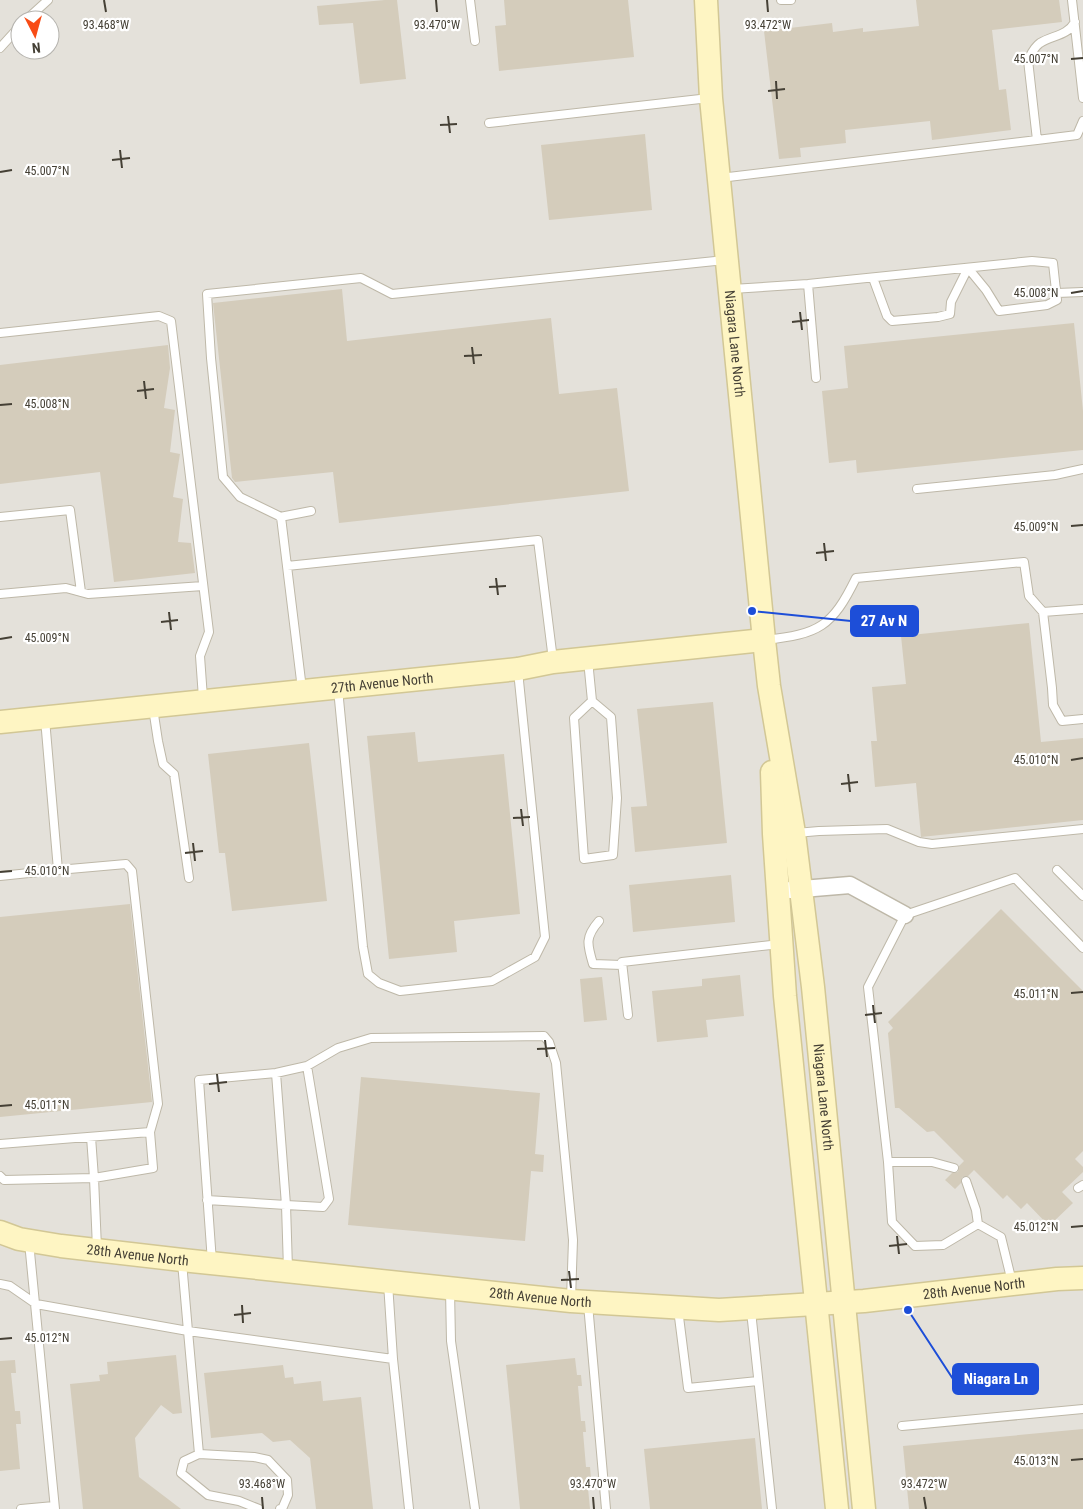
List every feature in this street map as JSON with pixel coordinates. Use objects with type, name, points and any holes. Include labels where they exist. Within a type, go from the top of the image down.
[{"type":"street","name":"Niagara Lane North","points":[[706,0],[711,98],[718,178],[764,640],[769,686],[794,833],[814,996],[864,1509]]},
{"type":"street","name":"27th Avenue North","points":[[0,722],[518,669],[553,662],[764,640]]},
{"type":"street","name":"Niagara Lane North","points":[[769,686],[774,834],[786,1005],[836,1509]]},
{"type":"street","points":[[778,891],[850,885],[905,915]]},
{"type":"street","name":"28th Avenue North","points":[[0,1232],[29,1240],[182,1260],[579,1302],[719,1310],[843,1303],[1057,1279],[1083,1278]]},
{"type":"lane","points":[[37,10],[48,0]]},
{"type":"lane","points":[[470,0],[475,41]]},
{"type":"lane","points":[[781,0],[791,0]]},
{"type":"lane","points":[[1072,0],[1083,98]]},
{"type":"lane","points":[[1037,140],[1028,60],[1033,50],[1040,43],[1066,32],[1075,22]]},
{"type":"lane","points":[[0,48],[10,37]]},
{"type":"lane","points":[[489,123],[711,98]]},
{"type":"lane","points":[[718,178],[1078,135],[1083,121]]},
{"type":"lane","points":[[311,511],[280,516],[240,497],[223,477],[211,358],[207,294],[362,278],[392,294],[727,259]]},
{"type":"lane","points":[[730,289],[873,278],[1032,261],[1053,263],[1058,300],[1047,305],[999,311],[986,290],[968,268]]},
{"type":"lane","points":[[873,278],[887,316],[892,321],[938,317],[950,314],[951,302],[968,268]]},
{"type":"lane","points":[[808,284],[816,378]]},
{"type":"lane","points":[[1057,293],[1083,292]]},
{"type":"lane","points":[[0,333],[159,316],[171,321],[209,632],[200,656],[203,700]]},
{"type":"lane","points":[[917,489],[1055,475],[1083,469]]},
{"type":"lane","points":[[0,517],[70,510],[81,592]]},
{"type":"lane","points":[[280,516],[302,690]]},
{"type":"lane","points":[[287,566],[538,540],[553,662]]},
{"type":"lane","points":[[764,640],[803,635],[814,630],[834,616],[856,578],[1024,562],[1029,596],[1043,612],[1053,705],[1062,721],[1083,719]]},
{"type":"lane","points":[[0,594],[66,588],[88,594],[203,586]]},
{"type":"lane","points":[[1043,612],[1083,609]]},
{"type":"lane","points":[[588,658],[592,702],[611,717],[617,798],[613,855],[584,859],[574,718],[592,702]]},
{"type":"lane","points":[[337,687],[363,947],[368,974],[380,983],[400,991],[492,981],[535,957],[546,937],[518,669]]},
{"type":"lane","points":[[152,706],[163,764],[174,774],[189,878]]},
{"type":"lane","points":[[44,717],[58,870]]},
{"type":"lane","points":[[794,833],[819,830],[887,829],[919,842],[932,844],[1083,829]]},
{"type":"lane","points":[[0,876],[126,864],[132,871],[158,1104],[150,1132],[153,1168],[94,1178],[4,1180],[0,1176]]},
{"type":"lane","points":[[1057,870],[1083,896]]},
{"type":"lane","points":[[978,1224],[943,1245],[915,1246],[892,1222],[888,1162],[868,988],[905,915],[1015,878],[1083,948]]},
{"type":"lane","points":[[599,921],[590,932],[588,947],[593,964],[622,965]]},
{"type":"lane","points":[[628,1015],[622,962],[782,943]]},
{"type":"lane","points":[[212,1263],[200,1080],[276,1073],[308,1066],[338,1048],[371,1038],[544,1036],[549,1042],[556,1063],[579,1302],[606,1509]]},
{"type":"lane","points":[[207,1200],[323,1207],[329,1199],[308,1066]]},
{"type":"lane","points":[[276,1073],[286,1205],[288,1271]]},
{"type":"lane","points":[[0,1144],[150,1132]]},
{"type":"lane","points":[[91,1137],[97,1250]]},
{"type":"lane","points":[[888,1162],[932,1162],[954,1168]]},
{"type":"lane","points":[[966,1181],[976,1210],[978,1224]]},
{"type":"lane","points":[[978,1224],[1001,1237],[1012,1284]]},
{"type":"lane","points":[[21,1509],[54,1507],[29,1240]]},
{"type":"lane","points":[[182,1260],[198,1454]]},
{"type":"lane","points":[[387,1281],[393,1359],[409,1509]]},
{"type":"lane","points":[[0,1284],[10,1286],[36,1304],[188,1331],[393,1359]]},
{"type":"lane","points":[[450,1288],[451,1340],[475,1509]]},
{"type":"lane","points":[[678,1307],[688,1388],[758,1381]]},
{"type":"lane","points":[[751,1309],[772,1509]]},
{"type":"lane","points":[[902,1426],[1083,1409]]},
{"type":"lane","points":[[260,1509],[239,1501],[208,1495],[181,1473],[184,1461],[198,1454],[254,1457],[268,1460],[287,1480],[288,1495],[282,1509],[280,1509]]},
{"type":"shaded area","points":[[0,0],[1083,0],[1083,1509],[0,1509]]},
{"type":"building","points":[[397,0],[406,79],[360,84],[353,23],[319,25],[317,6]]},
{"type":"building","points":[[504,0],[628,0],[634,57],[499,71],[495,26],[506,25]]},
{"type":"building","points":[[916,0],[1059,0],[1062,22],[992,30],[999,90],[1006,89],[1011,130],[932,140],[930,121],[845,130],[846,143],[800,148],[801,157],[779,159],[764,31],[832,23],[833,32],[863,28],[863,32],[919,26]]},
{"type":"building","points":[[645,134],[652,210],[549,220],[541,145]]},
{"type":"building","points":[[342,289],[347,341],[551,318],[559,394],[617,388],[629,491],[339,523],[333,472],[235,482],[232,478],[213,303]]},
{"type":"building","points":[[1074,323],[1083,411],[1083,450],[857,473],[856,460],[829,463],[822,391],[848,388],[844,346]]},
{"type":"building","points":[[168,345],[170,368],[164,408],[175,410],[170,452],[180,454],[173,497],[183,499],[178,542],[191,543],[195,573],[114,582],[100,472],[0,484],[0,365]]},
{"type":"building","points":[[1029,623],[1041,742],[1083,738],[1083,820],[921,837],[916,783],[875,787],[871,741],[877,741],[872,687],[906,684],[901,636]]},
{"type":"building","points":[[713,702],[727,843],[635,852],[631,807],[647,806],[637,709]]},
{"type":"building","points":[[415,732],[418,762],[504,754],[520,914],[454,921],[457,952],[389,959],[367,736]]},
{"type":"building","points":[[309,743],[327,901],[232,911],[225,853],[219,853],[208,754]]},
{"type":"building","points":[[731,875],[735,922],[633,932],[629,885]]},
{"type":"building","points":[[130,904],[152,1102],[0,1117],[0,917]]},
{"type":"building","points":[[1001,909],[1083,991],[1083,1151],[1075,1159],[1083,1167],[1083,1172],[1062,1192],[1073,1203],[1049,1226],[1027,1203],[1021,1209],[1007,1195],[1003,1199],[974,1170],[968,1176],[962,1177],[961,1183],[955,1189],[945,1180],[952,1173],[958,1172],[959,1166],[964,1161],[934,1131],[927,1132],[899,1108],[895,1108],[888,1033],[893,1028],[888,1022]]},
{"type":"building","points":[[740,975],[744,1016],[706,1020],[708,1037],[657,1042],[652,991],[702,986],[702,979]]},
{"type":"building","points":[[602,977],[607,1020],[584,1022],[580,979]]},
{"type":"building","points":[[361,1077],[540,1093],[535,1154],[544,1155],[543,1172],[531,1171],[525,1241],[348,1225]]},
{"type":"building","points":[[176,1355],[182,1413],[173,1414],[161,1405],[135,1438],[139,1477],[181,1509],[83,1509],[70,1384],[100,1381],[99,1375],[108,1374],[107,1362]]},
{"type":"building","points":[[575,1358],[577,1375],[581,1375],[582,1386],[578,1386],[581,1421],[585,1421],[586,1432],[583,1432],[586,1467],[590,1467],[591,1478],[587,1478],[590,1509],[520,1509],[506,1365]]},
{"type":"building","points":[[15,1360],[16,1373],[11,1373],[15,1411],[20,1411],[21,1424],[16,1424],[20,1469],[0,1471],[0,1361]]},
{"type":"building","points":[[283,1365],[285,1378],[293,1377],[294,1384],[321,1381],[323,1401],[361,1397],[373,1509],[316,1509],[310,1458],[290,1440],[273,1442],[262,1433],[211,1438],[204,1373]]},
{"type":"building","points":[[1083,1429],[1083,1509],[909,1509],[903,1446]]},
{"type":"building","points":[[755,1438],[762,1509],[650,1509],[644,1449]]},
{"type":"place","name":"27 Av N","points":[[752,611]]},
{"type":"place","name":"Niagara Ln","points":[[908,1310]]}]
